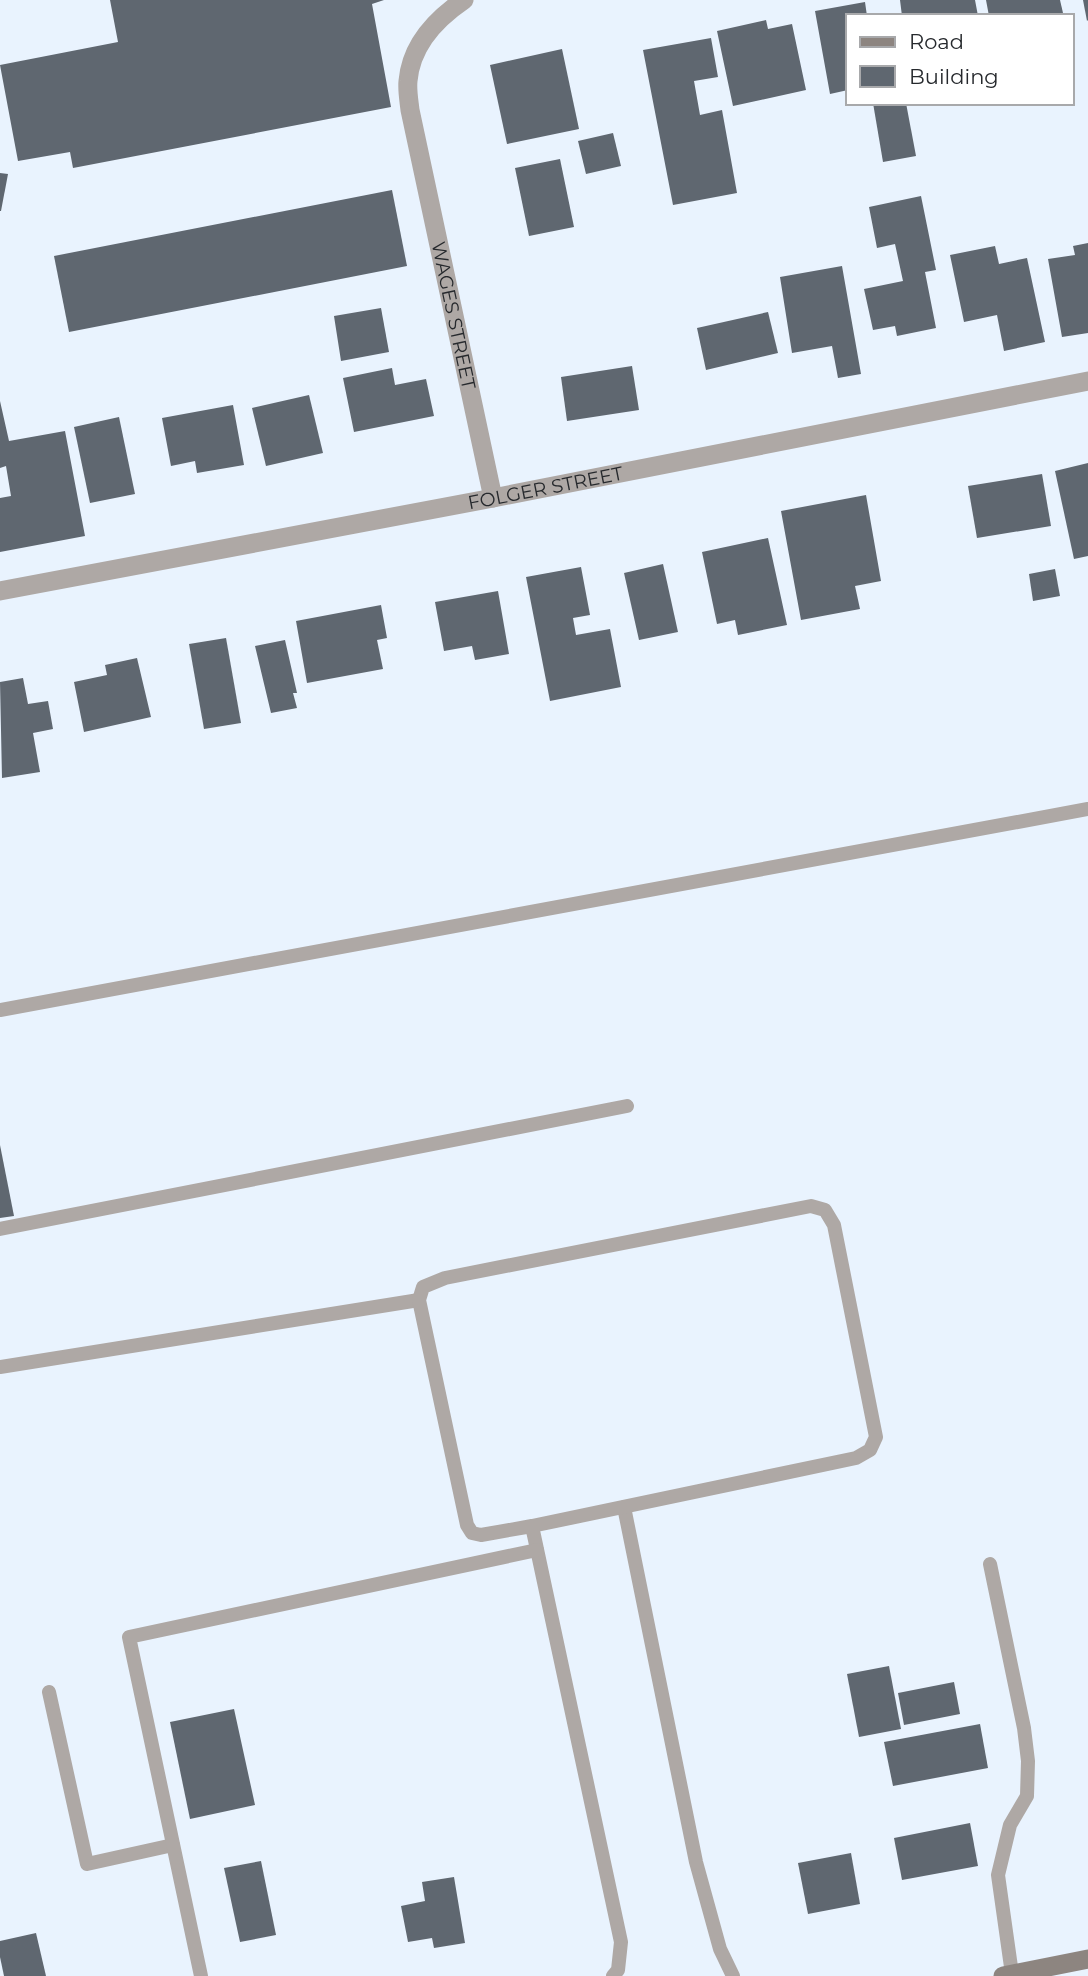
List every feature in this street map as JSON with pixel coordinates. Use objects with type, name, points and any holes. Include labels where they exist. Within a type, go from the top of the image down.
[{"type":"main road","points":[[1008,1975],[1088,1959]]},
{"type":"street","name":"WAGES STREET","points":[[464,0],[447,12],[427,33],[416,54],[408,80],[410,110],[493,498]]},
{"type":"street","name":"FOLGER STREET","points":[[0,591],[493,498],[1088,381]]},
{"type":"lane","points":[[0,1010],[1088,809]]},
{"type":"lane","points":[[0,1229],[626,1106]]},
{"type":"lane","points":[[811,1206],[825,1210],[834,1225],[876,1437],[870,1450],[856,1458],[624,1507],[481,1535],[472,1533],[467,1525],[419,1300],[422,1287],[444,1278],[811,1206]]},
{"type":"lane","points":[[0,1367],[419,1300]]},
{"type":"lane","points":[[624,1507],[696,1862],[720,1949],[733,1976]]},
{"type":"lane","points":[[532,1526],[621,1942],[618,1970],[613,1976]]},
{"type":"lane","points":[[201,1976],[130,1637],[537,1550]]},
{"type":"lane","points":[[990,1564],[1024,1728],[1028,1761],[1027,1796],[1010,1825],[998,1875],[1008,1975]]},
{"type":"lane","points":[[49,1692],[87,1864],[173,1845]]},
{"type":"building","points":[[110,0],[384,0],[372,4],[391,107],[73,168],[70,152],[18,161],[0,65],[118,42]]},
{"type":"building","points":[[900,0],[975,0],[978,14],[902,14]]},
{"type":"building","points":[[986,0],[1060,0],[1063,13],[1058,14],[989,14]]},
{"type":"building","points":[[1083,0],[1088,0],[1087,21]]},
{"type":"building","points":[[865,2],[867,14],[846,14],[846,90],[830,94],[815,11]]},
{"type":"building","points":[[766,20],[768,29],[792,24],[806,90],[733,106],[717,31]]},
{"type":"building","points":[[711,38],[718,77],[694,81],[700,115],[722,110],[737,193],[673,205],[643,50]]},
{"type":"building","points":[[562,49],[579,129],[507,144],[490,65]]},
{"type":"building","points":[[873,105],[906,105],[916,156],[883,162]]},
{"type":"building","points":[[613,133],[621,166],[586,174],[578,141]]},
{"type":"building","points":[[560,159],[574,227],[529,236],[515,168]]},
{"type":"building","points":[[0,173],[8,174],[1,211],[0,211]]},
{"type":"building","points":[[392,190],[407,266],[69,332],[54,256]]},
{"type":"building","points":[[921,196],[936,270],[925,272],[936,328],[897,336],[895,326],[873,330],[864,289],[903,281],[895,244],[877,248],[869,207]]},
{"type":"building","points":[[1088,243],[1088,333],[1062,337],[1048,259],[1075,255],[1073,246]]},
{"type":"building","points":[[995,246],[999,264],[1027,258],[1045,342],[1004,351],[997,315],[964,322],[950,255]]},
{"type":"building","points":[[842,266],[861,374],[838,378],[832,346],[792,353],[780,277]]},
{"type":"building","points":[[381,308],[389,352],[341,361],[334,316]]},
{"type":"building","points":[[768,312],[778,353],[706,370],[697,328]]},
{"type":"building","points":[[632,366],[639,410],[567,421],[561,377]]},
{"type":"building","points":[[392,368],[395,385],[426,379],[434,416],[354,432],[343,378]]},
{"type":"building","points":[[309,395],[323,453],[266,466],[252,408]]},
{"type":"building","points":[[0,401],[9,441],[65,431],[85,536],[0,552],[0,498],[11,496],[6,466],[0,468]]},
{"type":"building","points":[[233,405],[244,465],[197,473],[195,461],[171,466],[162,418]]},
{"type":"building","points":[[119,417],[135,494],[90,503],[74,427]]},
{"type":"building","points":[[1088,463],[1088,556],[1074,559],[1055,471]]},
{"type":"building","points":[[1042,474],[1051,526],[977,538],[968,486]]},
{"type":"building","points":[[866,495],[881,581],[855,586],[860,609],[801,620],[781,511]]},
{"type":"building","points":[[768,538],[787,625],[738,635],[735,620],[717,624],[702,552]]},
{"type":"building","points":[[663,564],[678,632],[639,640],[624,573]]},
{"type":"building","points":[[581,567],[590,615],[573,618],[576,635],[610,629],[621,687],[550,701],[526,577]]},
{"type":"building","points":[[1055,569],[1060,596],[1033,601],[1029,574]]},
{"type":"building","points":[[498,591],[509,654],[475,660],[472,646],[444,651],[435,602]]},
{"type":"building","points":[[381,605],[387,638],[377,640],[383,669],[307,683],[296,621]]},
{"type":"building","points":[[226,638],[241,723],[204,729],[189,644]]},
{"type":"building","points":[[285,640],[297,693],[293,693],[297,708],[271,713],[255,646]]},
{"type":"building","points":[[137,658],[151,717],[84,732],[74,682],[107,675],[105,665]]},
{"type":"building","points":[[23,678],[28,704],[48,701],[53,729],[33,733],[40,772],[2,778],[0,682]]},
{"type":"building","points":[[0,1145],[14,1216],[0,1218]]},
{"type":"building","points":[[889,1666],[901,1729],[859,1737],[847,1674]]},
{"type":"building","points":[[954,1682],[960,1714],[904,1725],[898,1693]]},
{"type":"building","points":[[234,1709],[255,1805],[190,1819],[170,1722]]},
{"type":"building","points":[[980,1724],[988,1768],[893,1786],[884,1742]]},
{"type":"building","points":[[970,1823],[978,1866],[902,1880],[894,1838]]},
{"type":"building","points":[[851,1853],[860,1904],[808,1914],[798,1863]]},
{"type":"building","points":[[261,1861],[276,1935],[240,1942],[224,1868]]},
{"type":"building","points":[[454,1877],[465,1943],[434,1948],[432,1938],[408,1942],[401,1906],[425,1901],[422,1882]]},
{"type":"building","points":[[36,1933],[46,1976],[4,1976],[0,1941]]}]
